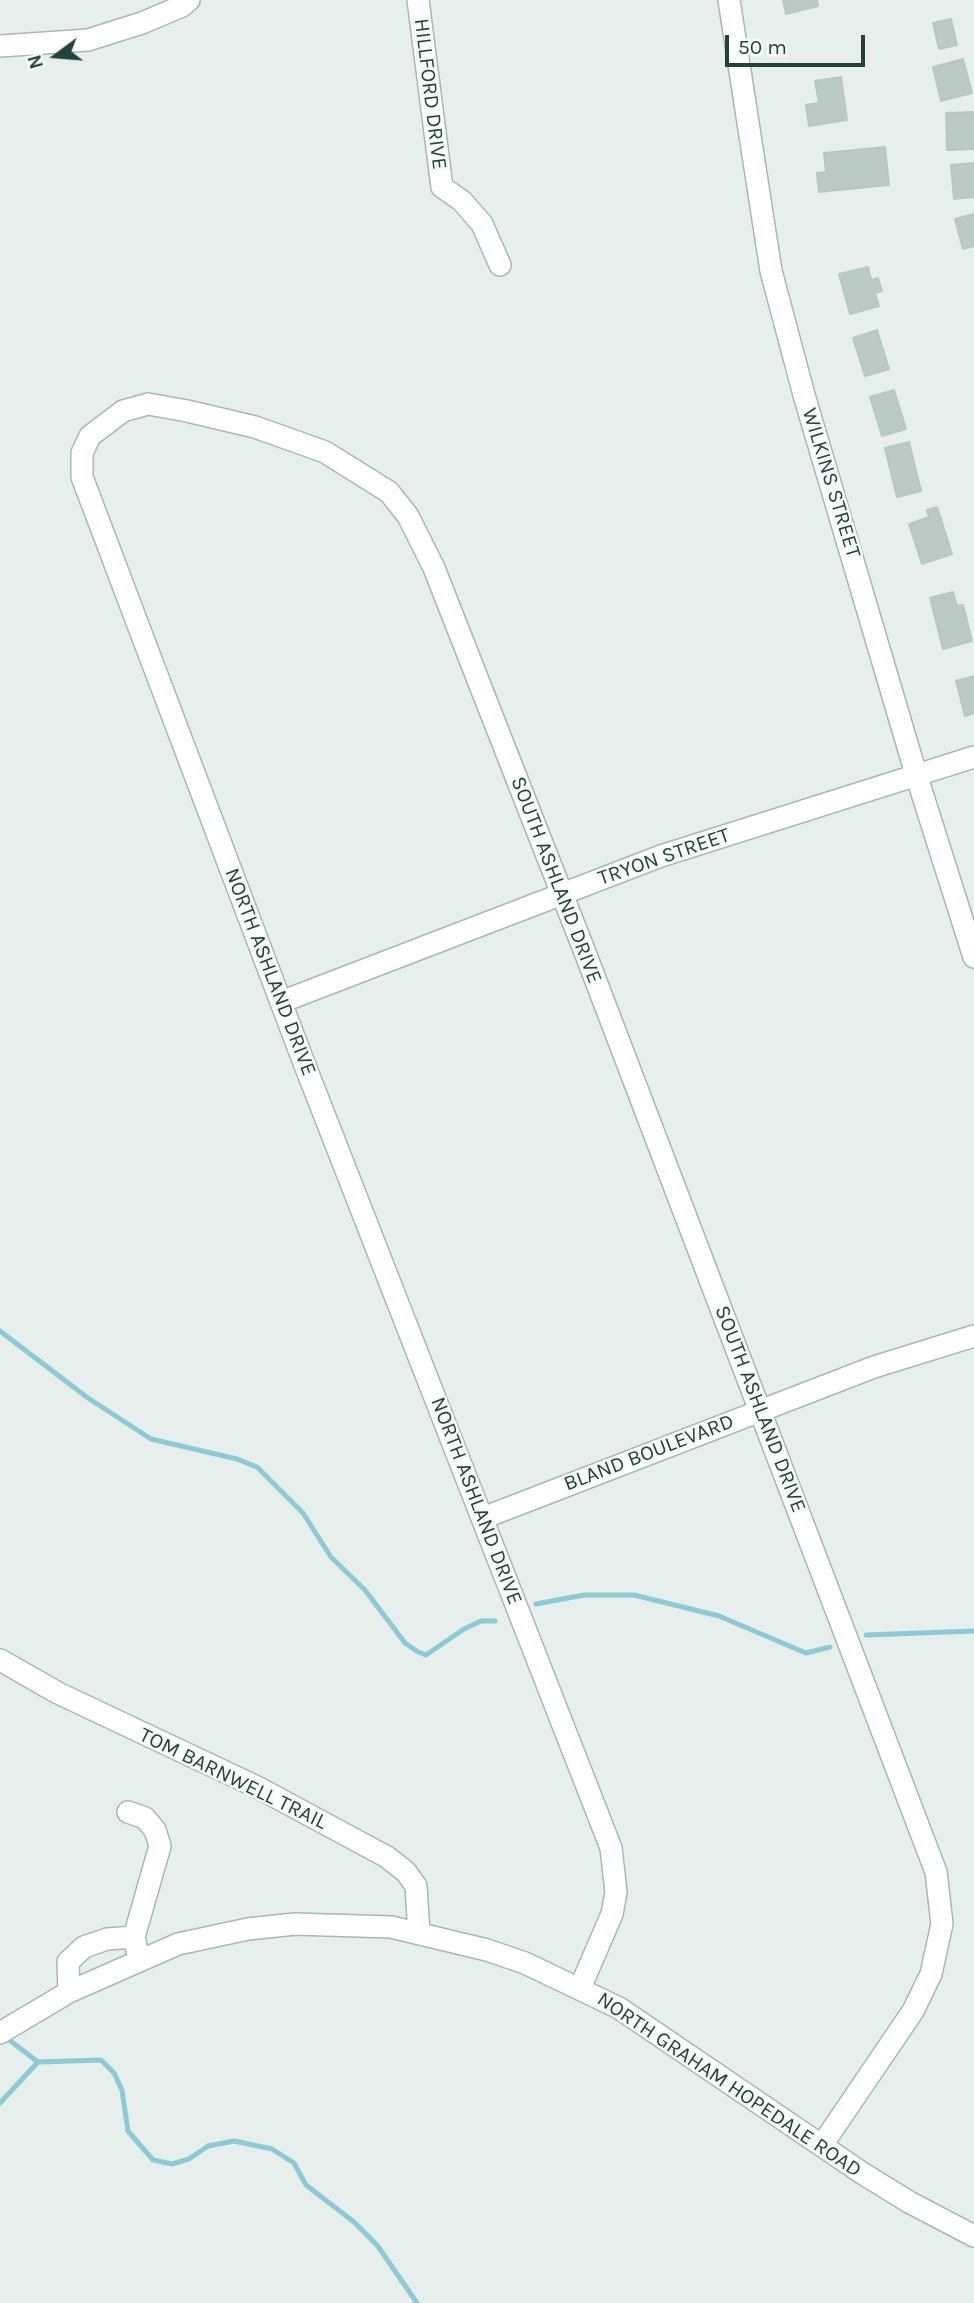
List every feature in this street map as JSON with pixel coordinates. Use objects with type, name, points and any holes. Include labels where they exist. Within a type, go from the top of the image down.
[{"type":"street","points":[[0,46],[88,40],[142,23],[182,6],[189,0]]},
{"type":"street","name":"HILLFORD DRIVE","points":[[418,0],[442,187],[462,201],[482,224],[500,265]]},
{"type":"street","name":"WILKINS STREET","points":[[729,0],[771,271],[804,396],[916,774],[974,957]]},
{"type":"street","name":"NORTH ASHLAND DRIVE","points":[[470,660],[434,568],[408,516],[389,492],[365,474],[325,452],[255,427],[148,404],[123,411],[90,436],[82,453],[82,477],[281,1002],[611,1848],[615,1870],[612,1914],[580,1988]]},
{"type":"street","name":"SOUTH ASHLAND DRIVE","points":[[470,660],[881,1721],[936,1872],[942,1897],[939,1949],[914,2011],[822,2145]]},
{"type":"street","name":"TRYON STREET","points":[[281,1002],[661,856],[974,757]]},
{"type":"street","name":"BLAND BOULEVARD","points":[[483,1518],[874,1367],[974,1336]]},
{"type":"street","name":"TOM BARNWELL TRAIL","points":[[0,1660],[58,1693],[257,1787],[387,1857],[406,1872],[416,1885],[419,1934]]},
{"type":"street","points":[[128,1812],[145,1818],[155,1830],[160,1846],[134,1937],[139,1959]]},
{"type":"street","name":"NORTH GRAHAM HOPEDALE ROAD","points":[[0,2033],[69,1992],[139,1959],[201,1938],[295,1924],[355,1924],[419,1934],[487,1950],[580,1988],[619,2008],[909,2202],[974,2236]]},
{"type":"street","points":[[69,1992],[68,1962],[84,1947],[107,1939],[134,1937]]},
{"type":"building","points":[[783,0],[817,0],[818,6],[786,14]]},
{"type":"building","points":[[951,19],[957,45],[939,49],[933,23]]},
{"type":"building","points":[[963,59],[972,93],[941,101],[933,67]]},
{"type":"building","points":[[841,77],[847,120],[809,126],[806,105],[819,103],[815,81]]},
{"type":"building","points":[[974,112],[974,149],[947,150],[946,113]]},
{"type":"building","points":[[885,147],[889,185],[819,192],[817,173],[826,172],[824,153]]},
{"type":"building","points":[[974,163],[974,197],[954,199],[951,165]]},
{"type":"building","points":[[974,214],[974,246],[963,249],[955,219]]},
{"type":"building","points":[[868,267],[871,280],[878,278],[882,291],[875,293],[879,306],[850,314],[839,274]]},
{"type":"building","points":[[877,330],[889,369],[865,376],[853,338]]},
{"type":"building","points":[[894,390],[906,429],[882,436],[870,397]]},
{"type":"building","points":[[909,442],[921,491],[897,497],[885,448]]},
{"type":"building","points":[[937,507],[952,554],[922,564],[909,524],[929,517],[927,510]]},
{"type":"building","points":[[953,592],[957,606],[963,605],[972,641],[943,649],[930,598]]},
{"type":"building","points":[[974,676],[974,713],[965,716],[956,681]]},
{"type":"waterway","points":[[0,1331],[88,1398],[151,1439],[237,1459],[257,1467],[303,1513],[331,1557],[365,1590],[405,1643],[418,1652],[426,1655],[464,1629],[481,1621],[495,1621]]},
{"type":"waterway","points":[[536,1604],[584,1595],[634,1595],[719,1616],[806,1653],[830,1647]]},
{"type":"waterway","points":[[866,1635],[974,1631]]},
{"type":"waterway","points":[[4,2036],[38,2062]]},
{"type":"waterway","points":[[38,2062],[101,2060],[114,2073],[122,2090],[128,2131],[153,2160],[172,2164],[189,2159],[208,2146],[234,2141],[272,2149],[294,2163],[306,2185],[354,2222],[377,2245],[417,2303]]},
{"type":"waterway","points":[[0,2103],[38,2062]]}]
